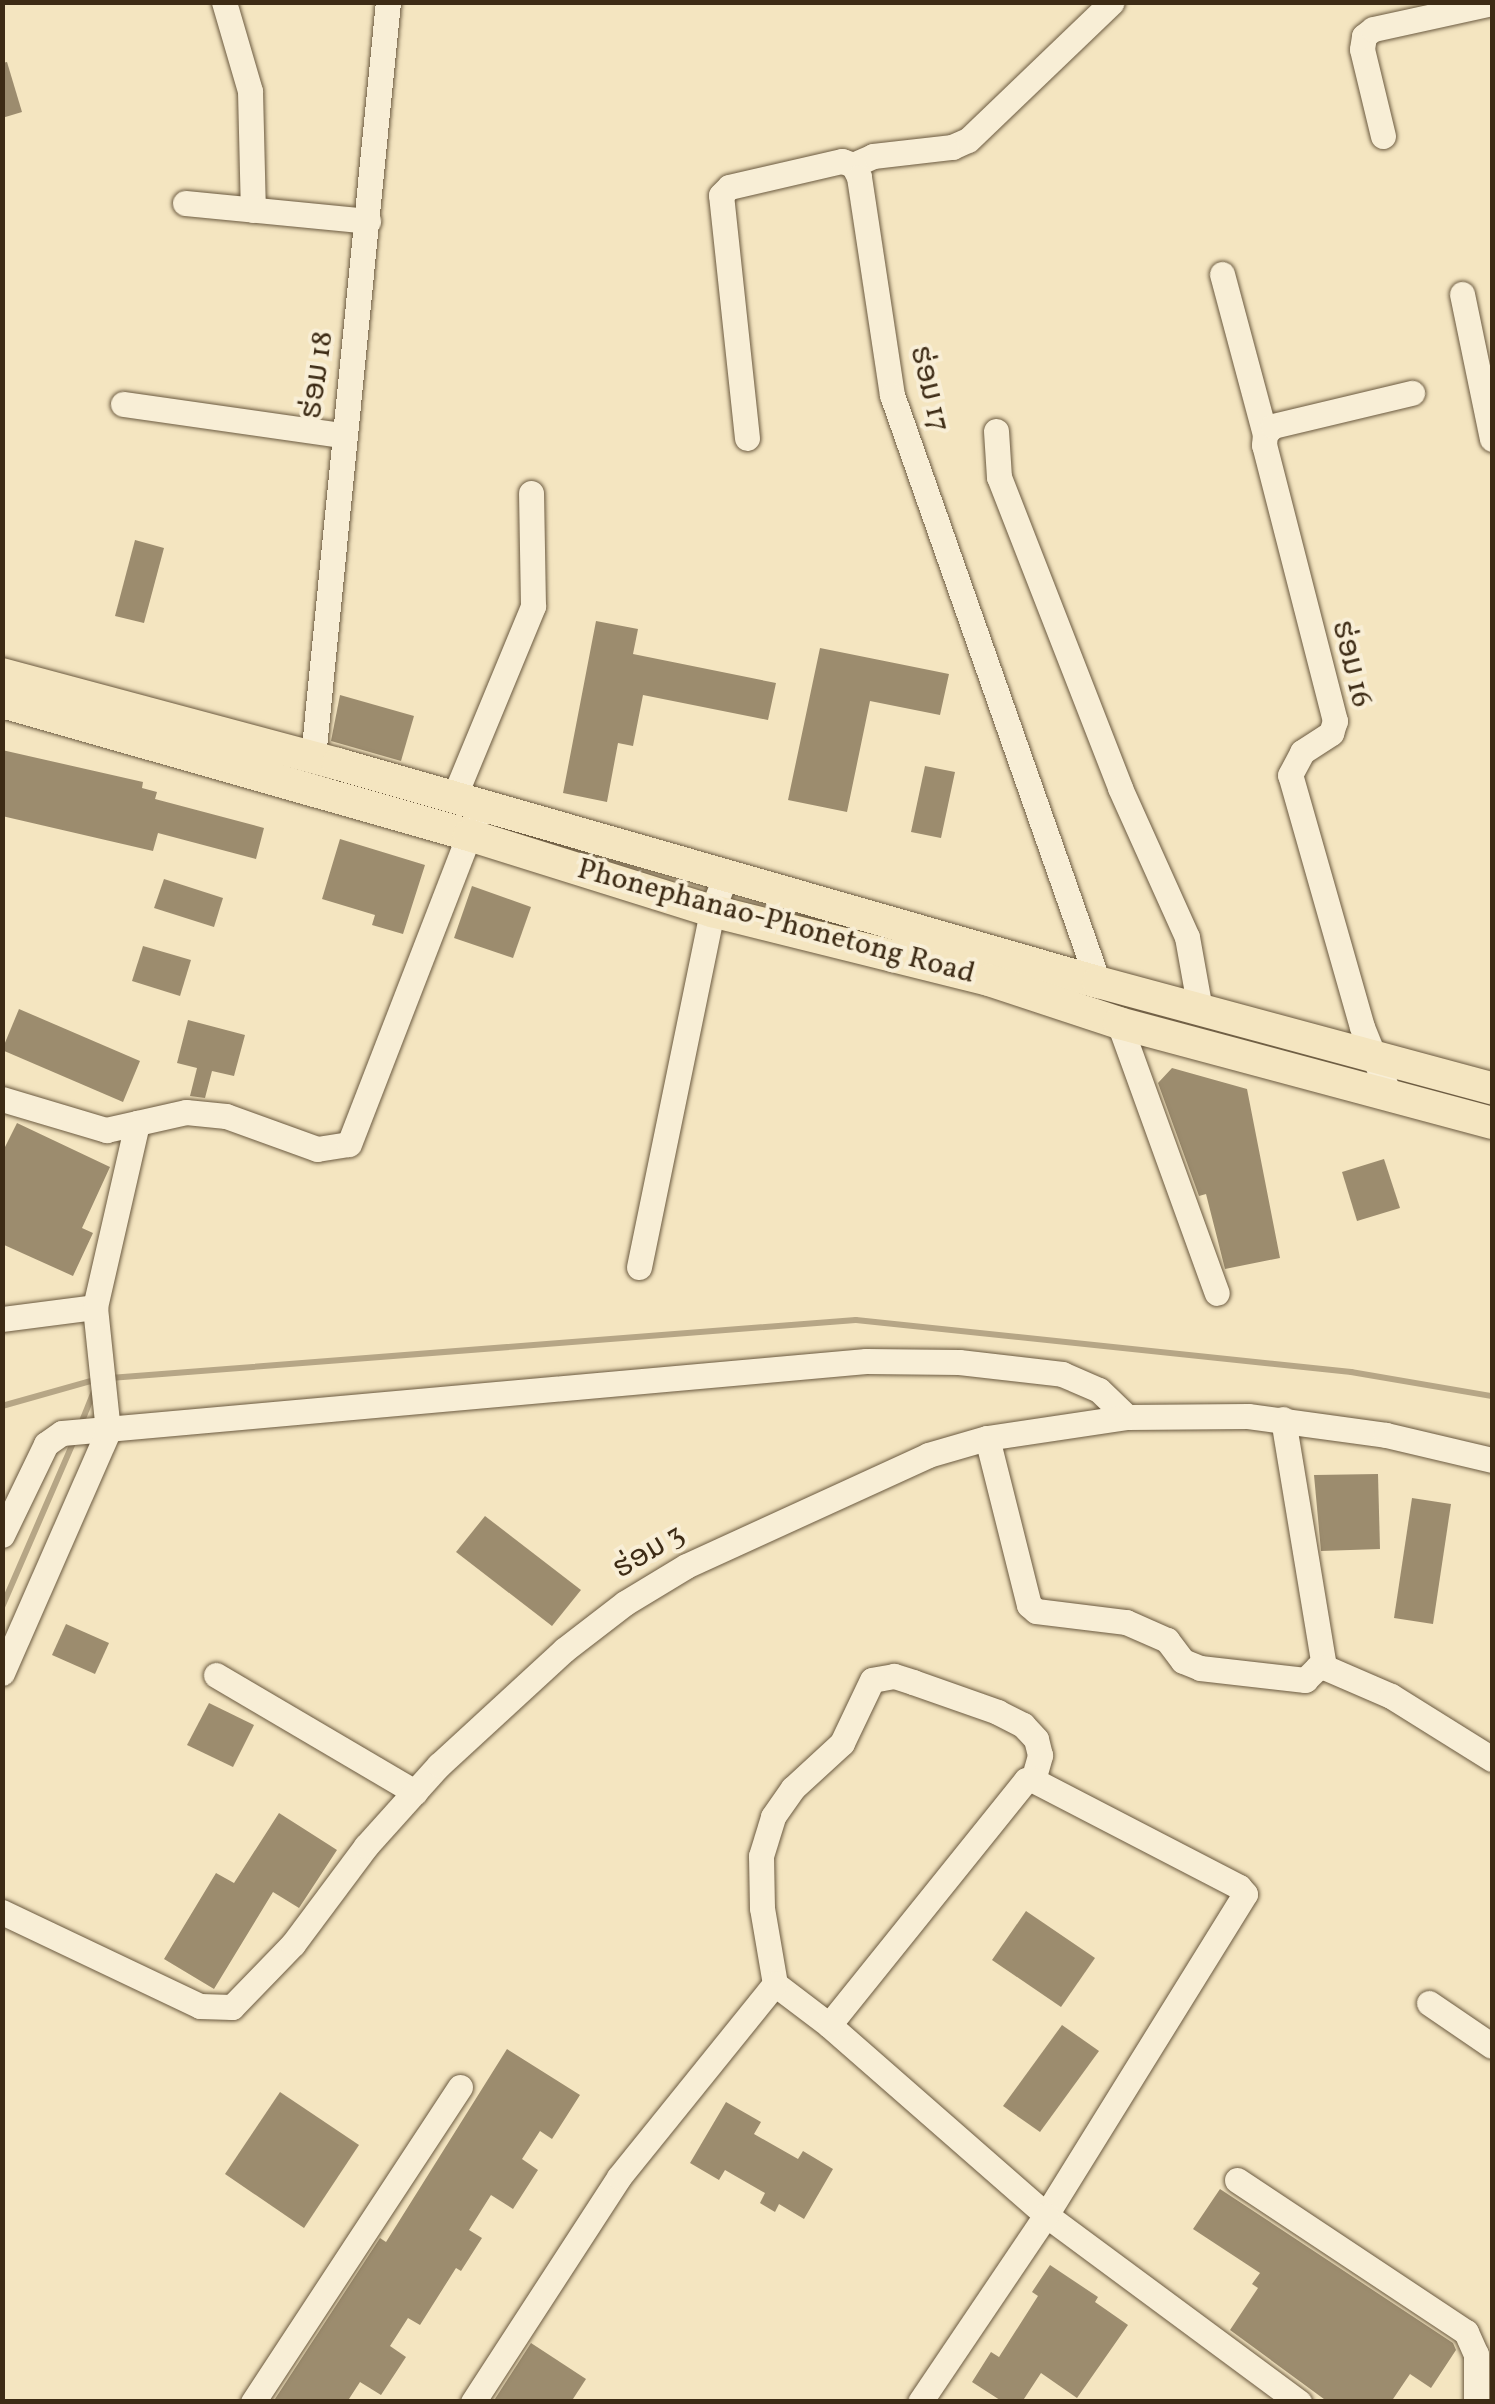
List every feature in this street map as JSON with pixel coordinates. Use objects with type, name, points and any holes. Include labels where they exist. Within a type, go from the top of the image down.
[{"type":"main road","name":"Phonephanao-Phonetong Road","points":[[2,674],[313,758],[468,812],[712,912],[1098,982],[1492,1088]]},
{"type":"main road","name":"Phonephanao-Phonetong Road","points":[[2,702],[726,875],[993,966],[1118,1023],[1492,1123]]},
{"type":"street","points":[[224,2],[250,91],[254,210]]},
{"type":"street","name":"ຮ່ອມ 18","points":[[313,758],[342,435],[368,221],[388,2]]},
{"type":"street","points":[[747,438],[721,194],[730,187],[842,161],[852,164],[873,156],[952,147],[968,140],[1112,2]]},
{"type":"street","points":[[1382,136],[1362,49],[1364,36],[1373,30],[1492,4]]},
{"type":"street","name":"ຮ່ອມ 17","points":[[852,164],[859,177],[892,395],[1098,982]]},
{"type":"street","points":[[185,203],[368,221]]},
{"type":"street","points":[[1222,274],[1265,434],[1279,424],[1412,392]]},
{"type":"street","points":[[1462,294],[1492,440]]},
{"type":"street","points":[[122,404],[342,435]]},
{"type":"street","points":[[996,431],[998,477],[1120,788],[1187,937],[1200,1008]]},
{"type":"street","name":"ຮ່ອມ 16","points":[[1265,434],[1264,446],[1289,558],[1335,721],[1331,733],[1302,752],[1290,774],[1371,1053],[1389,1094]]},
{"type":"street","points":[[2,1099],[106,1130],[186,1112],[226,1116],[318,1149],[340,1149],[349,1144],[468,812],[533,606],[531,493]]},
{"type":"street","points":[[639,1266],[712,912],[726,875]]},
{"type":"street","points":[[1118,1023],[1217,1294]]},
{"type":"street","points":[[2,1673],[102,1426],[96,1313],[136,1123]]},
{"type":"street","points":[[2,1319],[96,1313]]},
{"type":"street","points":[[2,1536],[46,1444],[62,1434],[102,1426],[866,1361],[958,1362],[1062,1374],[1100,1390],[1127,1417]]},
{"type":"street","name":"ຮ່ອມ 3","points":[[2,1912],[200,2006],[232,2007],[293,1944],[366,1846],[414,1792],[564,1650],[625,1602],[736,1539],[928,1455],[987,1438],[1127,1417],[1284,1419],[1386,1434],[1492,1460]]},
{"type":"street","points":[[1284,1419],[1324,1667]]},
{"type":"street","points":[[987,1438],[1029,1605],[1036,1612],[1126,1622],[1167,1640],[1182,1661],[1200,1668],[1305,1680],[1317,1668],[1324,1667],[1391,1696],[1492,1759]]},
{"type":"street","points":[[216,1675],[414,1792]]},
{"type":"street","points":[[1033,1780],[1040,1756],[1036,1739],[1022,1726],[998,1712],[914,1682],[894,1676],[872,1680],[842,1742],[794,1788],[773,1817],[761,1856],[762,1908],[775,1984],[829,2025],[1046,2215],[1298,2402]]},
{"type":"street","points":[[829,2025],[1026,1780],[1033,1780],[1239,1887],[1245,1894],[1046,2215],[920,2402]]},
{"type":"street","points":[[473,2402],[619,2178],[775,1984]]},
{"type":"street","points":[[1430,2003],[1492,2046]]},
{"type":"street","points":[[253,2402],[460,2087]]},
{"type":"street","points":[[1237,2180],[1466,2332],[1476,2354],[1476,2402]]},
{"type":"building","points":[[7,62],[22,112],[2,118],[2,63]]},
{"type":"building","points":[[135,540],[164,548],[144,623],[115,616]]},
{"type":"building","points":[[596,621],[638,629],[633,654],[776,683],[768,720],[643,695],[633,746],[618,743],[607,802],[563,793]]},
{"type":"building","points":[[820,648],[949,674],[940,715],[870,701],[847,812],[788,800]]},
{"type":"building","points":[[340,695],[414,716],[401,761],[331,741]]},
{"type":"building","points":[[2,750],[143,782],[142,788],[157,792],[155,799],[264,828],[256,859],[158,833],[153,851],[2,816]]},
{"type":"building","points":[[925,766],[955,772],[941,838],[911,832]]},
{"type":"building","points":[[340,839],[425,865],[403,934],[372,925],[375,915],[322,899]]},
{"type":"building","points":[[164,879],[223,898],[214,927],[154,908]]},
{"type":"building","points":[[472,886],[531,907],[513,958],[454,938]]},
{"type":"building","points":[[143,946],[191,960],[180,996],[132,981]]},
{"type":"building","points":[[19,1009],[140,1061],[123,1102],[2,1050]]},
{"type":"building","points":[[188,1020],[245,1035],[234,1076],[212,1071],[205,1098],[190,1096],[197,1068],[177,1063]]},
{"type":"building","points":[[1172,1068],[1247,1089],[1280,1258],[1225,1269],[1206,1194],[1199,1196],[1158,1083]]},
{"type":"building","points":[[17,1123],[110,1167],[82,1228],[93,1233],[73,1276],[2,1244],[2,1153]]},
{"type":"building","points":[[1384,1159],[1400,1208],[1357,1221],[1342,1172]]},
{"type":"building","points":[[1378,1474],[1380,1549],[1321,1551],[1314,1475]]},
{"type":"building","points":[[1412,1498],[1451,1504],[1433,1624],[1394,1618]]},
{"type":"building","points":[[485,1516],[581,1590],[552,1626],[456,1552]]},
{"type":"building","points":[[66,1624],[109,1643],[95,1674],[52,1655]]},
{"type":"building","points":[[209,1703],[254,1725],[233,1767],[187,1745]]},
{"type":"building","points":[[279,1813],[337,1850],[299,1908],[273,1892],[214,1989],[164,1959],[216,1873],[234,1883]]},
{"type":"building","points":[[1026,1911],[1095,1958],[1061,2007],[992,1960]]},
{"type":"building","points":[[1062,2025],[1099,2051],[1040,2132],[1003,2106]]},
{"type":"building","points":[[507,2049],[580,2095],[552,2139],[540,2131],[522,2159],[538,2170],[513,2209],[491,2195],[469,2230],[482,2238],[461,2271],[456,2268],[420,2325],[408,2318],[390,2346],[406,2357],[381,2395],[360,2382],[347,2402],[273,2402],[380,2238],[386,2242]]},
{"type":"building","points":[[280,2092],[359,2145],[304,2228],[225,2174]]},
{"type":"building","points":[[726,2102],[761,2122],[754,2134],[798,2159],[803,2151],[833,2169],[804,2219],[779,2204],[775,2212],[760,2203],[765,2193],[725,2170],[719,2180],[690,2163]]},
{"type":"building","points":[[1220,2189],[1453,2343],[1456,2350],[1431,2388],[1410,2374],[1391,2402],[1328,2402],[1230,2330],[1258,2288],[1252,2284],[1260,2273],[1193,2229]]},
{"type":"building","points":[[1050,2265],[1098,2297],[1095,2302],[1128,2325],[1077,2398],[1041,2373],[1022,2402],[1003,2402],[972,2382],[991,2352],[999,2357],[1038,2296],[1032,2292]]},
{"type":"building","points":[[531,2343],[586,2379],[571,2402],[493,2402]]},
{"type":"waterway","points":[[110,1378],[856,1320],[1351,1372],[1492,1396]]},
{"type":"waterway","points":[[2,1406],[98,1379]]},
{"type":"waterway","points":[[80,1426],[94,1392]]},
{"type":"waterway","points":[[2,1607],[75,1438]]}]
